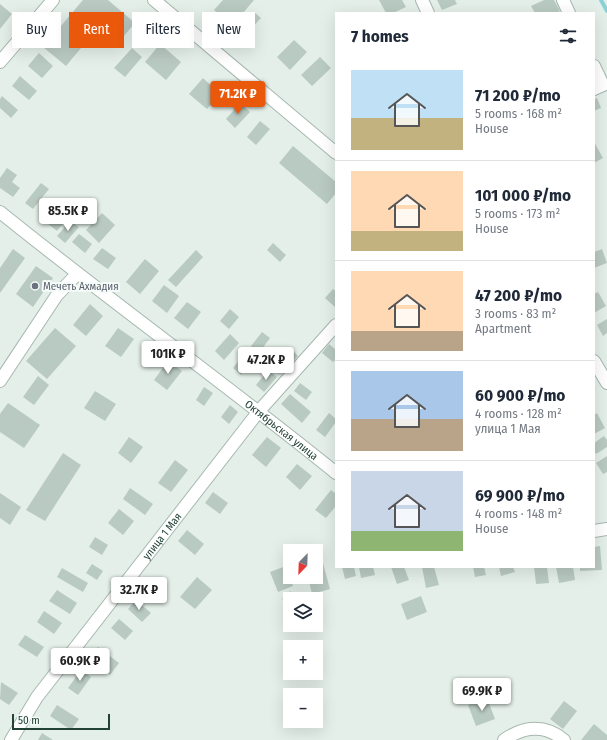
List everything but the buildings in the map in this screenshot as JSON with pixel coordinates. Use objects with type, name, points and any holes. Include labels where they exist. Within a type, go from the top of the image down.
[{"type":"street","points":[[0,62],[53,0]]},
{"type":"street","points":[[154,0],[335,152]]},
{"type":"street","points":[[422,0],[428,12]]},
{"type":"street","points":[[563,0],[569,12]]},
{"type":"street","points":[[595,68],[603,84],[595,88]]},
{"type":"street","name":"Октябрьская улица","points":[[0,212],[77,274],[259,411],[335,472]]},
{"type":"street","points":[[0,381],[57,295],[77,274]]},
{"type":"street","name":"улица 1 Мая","points":[[11,740],[37,697],[259,411],[335,326]]},
{"type":"street","points":[[595,363],[607,383]]},
{"type":"street","points":[[595,531],[607,529]]},
{"type":"street","points":[[504,740],[512,734],[536,727],[557,735],[564,740]]},
{"type":"waterway","points":[[601,0],[607,11]]},
{"type":"place","name":"Мечеть Ахмадия","points":[[35,286]]}]
